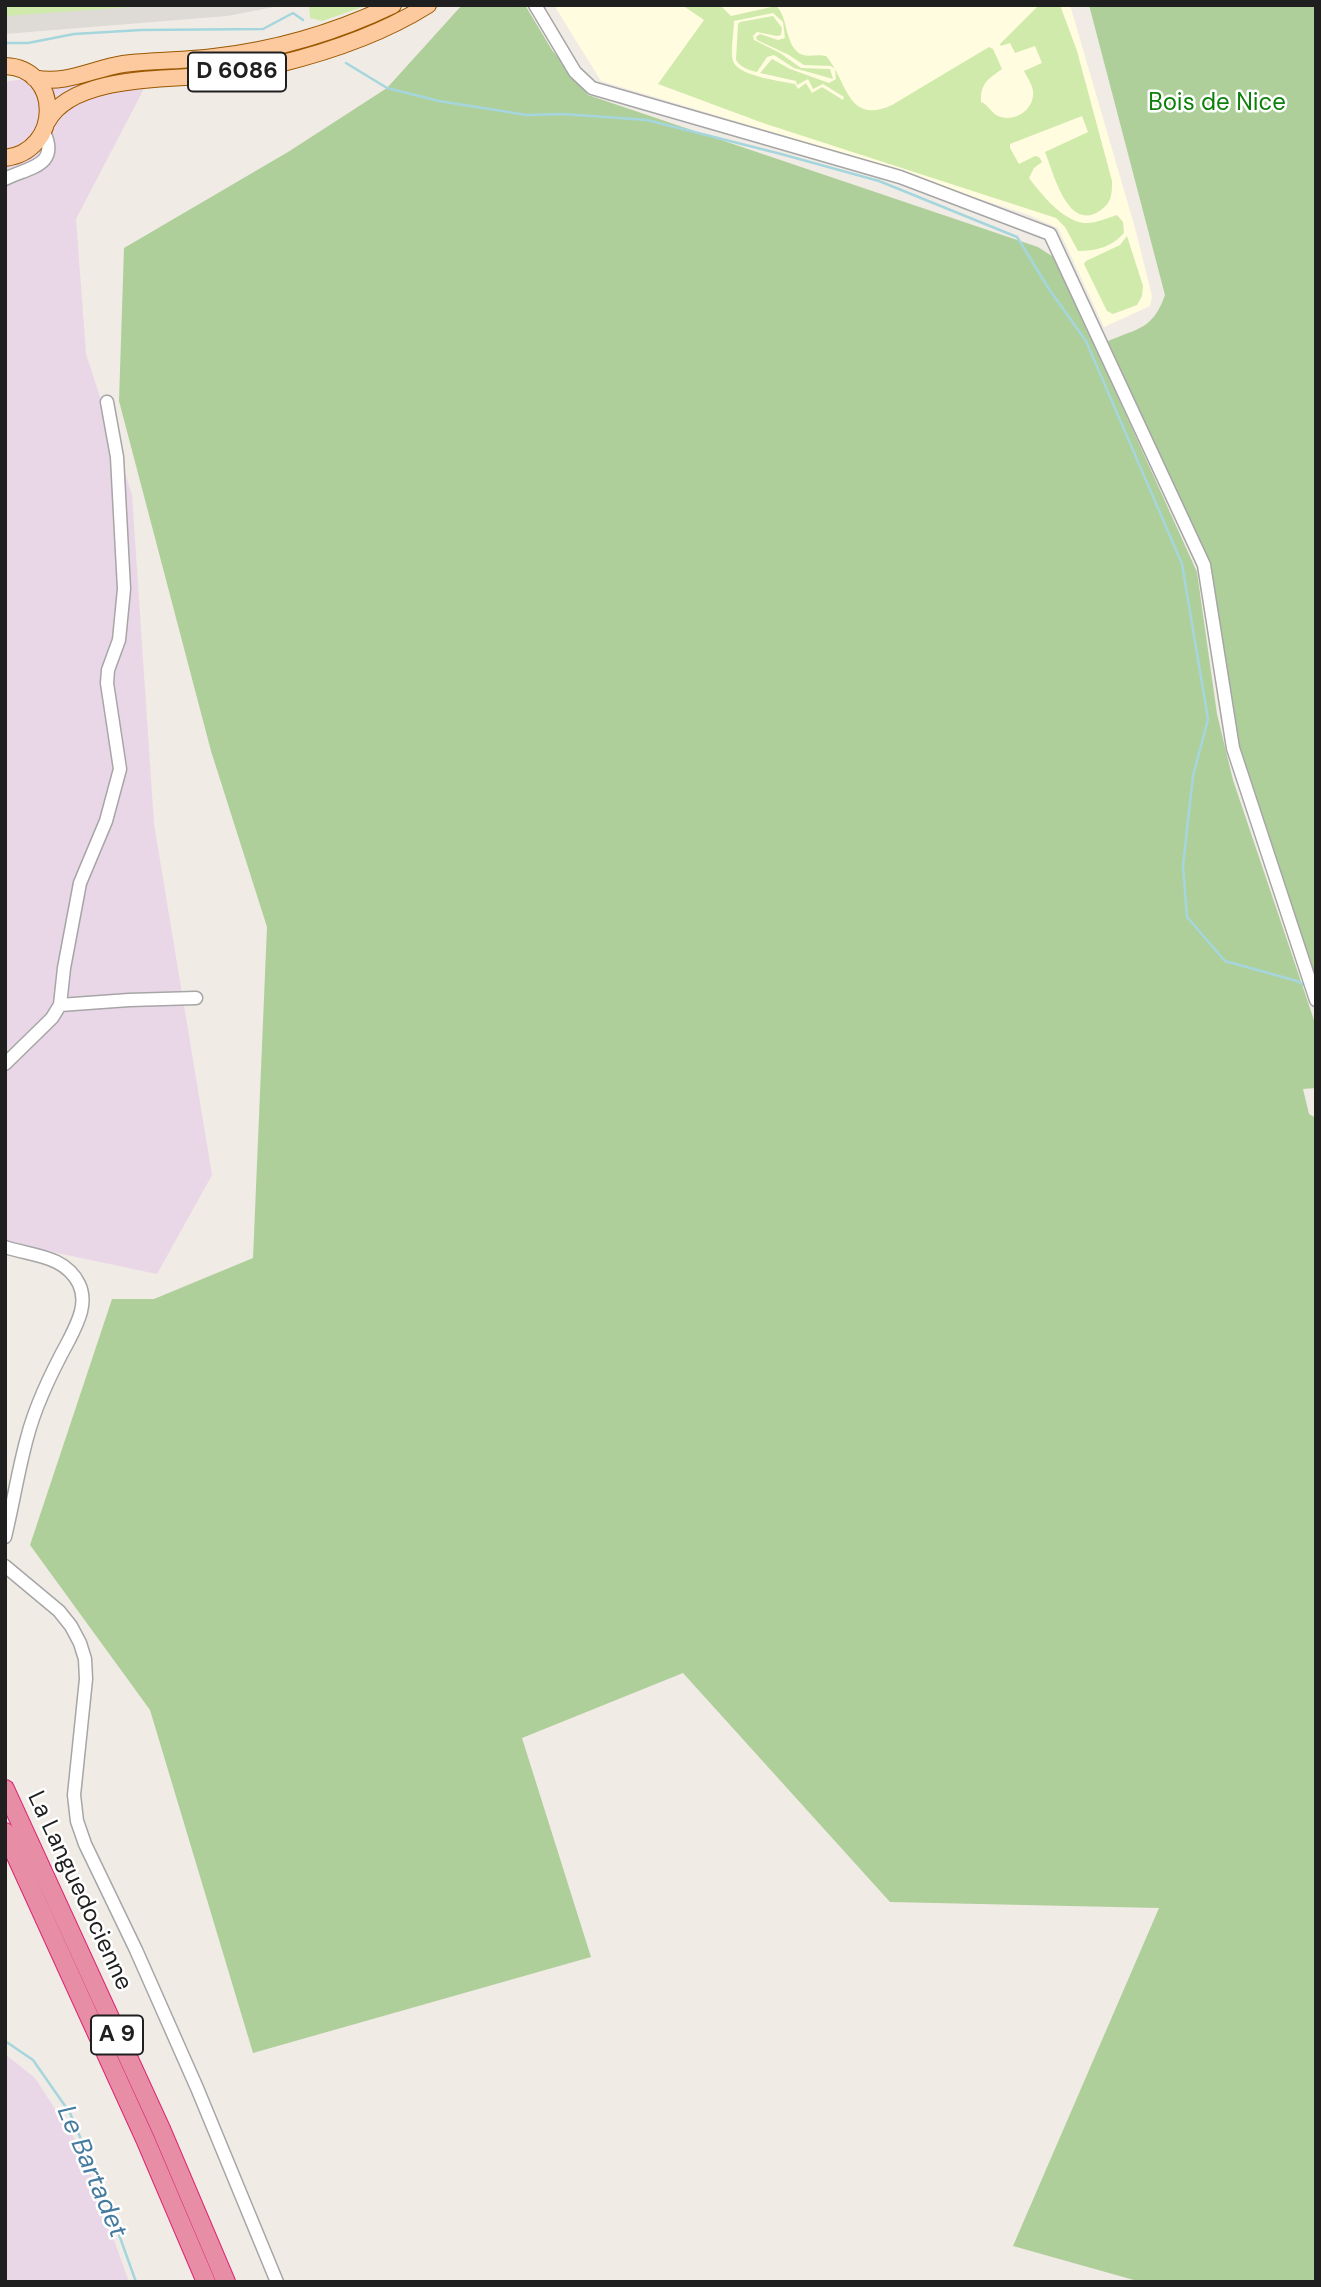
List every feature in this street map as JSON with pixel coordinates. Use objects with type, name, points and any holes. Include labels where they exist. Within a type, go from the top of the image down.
[{"type":"highway","name":"La Languedocienne","points":[[5,1789],[161,2129],[226,2282]]},
{"type":"highway","name":"La Languedocienne","points":[[5,1832],[145,2139],[206,2282]]},
{"type":"main road","name":"D 6086","points":[[34,78],[68,79],[119,65],[211,58],[257,50],[327,32],[393,5]]},
{"type":"main road","name":"D 6086","points":[[46,127],[53,111],[60,105],[89,91],[134,81],[220,75],[278,64],[370,36],[428,5]]},
{"type":"main road","points":[[5,66],[23,70],[34,78],[47,98],[46,127],[35,144],[25,152],[5,158]]},
{"type":"street","points":[[535,5],[575,72],[592,88],[900,177],[1050,233],[1204,565],[1233,748],[1316,1000]]},
{"type":"street","points":[[5,179],[46,159],[49,147],[46,127]]},
{"type":"street","points":[[5,1064],[52,1018],[60,1005],[80,883],[106,821],[119,776],[120,754],[112,724],[107,677],[119,640],[124,582],[117,457],[107,402]]},
{"type":"street","points":[[60,1005],[130,999],[196,998]]},
{"type":"street","points":[[5,1247],[63,1264],[80,1287],[83,1303],[79,1320],[44,1389],[35,1413],[5,1537]]},
{"type":"street","points":[[5,1566],[51,1603],[66,1619],[80,1643],[85,1659],[86,1679],[74,1795],[77,1821],[85,1844],[136,1950],[197,2088],[277,2282]]},
{"type":"shaded area","points":[[5,5],[285,5],[227,16],[5,34]]},
{"type":"shaded area","points":[[554,5],[1070,5],[1135,228],[1152,296],[1150,306],[1104,327],[1058,228],[1029,215],[796,139],[601,81]]},
{"type":"shaded area","points":[[161,56],[76,219],[86,354],[132,495],[154,824],[212,1175],[157,1274],[5,1242],[5,82]]},
{"type":"shaded area","points":[[5,2054],[35,2078],[82,2150],[129,2282],[5,2282]]},
{"type":"green space","points":[[5,5],[159,5],[5,16]]},
{"type":"green space","points":[[309,5],[368,5],[322,21],[310,18]]},
{"type":"green space","points":[[462,5],[525,5],[552,50],[588,95],[1038,247],[1055,258],[1197,572],[1217,714],[1233,780],[1316,1026],[1316,1088],[1303,1089],[1309,1114],[1316,1118],[1316,2282],[1141,2282],[1013,2246],[1159,1908],[890,1902],[683,1673],[522,1738],[591,1957],[253,2053],[150,1710],[30,1545],[112,1299],[154,1299],[253,1258],[267,927],[211,751],[119,401],[124,248],[288,152],[387,88]]},
{"type":"green space","points":[[682,5],[720,5],[731,16],[776,6],[797,51],[806,56],[826,56],[835,69],[831,66],[804,65],[757,40],[756,37],[760,34],[778,40],[785,38],[783,22],[773,13],[734,21],[732,52],[736,66],[760,77],[795,84],[798,89],[806,83],[812,93],[822,87],[843,100],[844,97],[823,84],[813,89],[808,79],[797,85],[796,81],[760,73],[772,59],[790,69],[829,83],[836,79],[835,70],[850,97],[866,110],[892,105],[989,47],[993,49],[1002,69],[986,82],[981,102],[998,116],[1011,118],[1027,109],[1033,98],[1032,88],[1024,71],[1042,63],[1035,46],[1015,53],[1010,43],[1000,44],[1039,5],[1060,5],[1077,51],[1112,181],[1109,201],[1101,210],[1089,215],[1080,214],[1071,208],[1058,186],[1045,152],[1088,132],[1082,116],[1010,144],[1010,148],[1019,164],[1035,156],[1039,157],[1042,162],[1034,168],[1029,178],[1060,212],[1084,223],[1117,215],[1123,222],[1124,233],[1103,247],[1078,251],[1065,227],[1056,218],[763,123],[658,84],[704,20]]},
{"type":"green space","name":"Bois de Nice","points":[[1089,5],[1316,5],[1316,988],[1241,762],[1210,563],[1179,502],[1108,341],[1144,326],[1155,315],[1165,295]]},
{"type":"green space","points":[[773,16],[782,28],[781,35],[757,32],[753,36],[754,40],[780,53],[801,68],[830,69],[833,79],[794,68],[774,55],[767,57],[757,72],[738,63],[738,24]]},
{"type":"green space","points":[[1127,236],[1143,286],[1142,296],[1137,305],[1113,314],[1107,311],[1084,264],[1120,245]]},
{"type":"waterway","points":[[5,43],[28,43],[74,34],[141,30],[263,29],[293,13],[303,20]]},
{"type":"waterway","points":[[346,63],[387,88],[439,101],[527,115],[563,114],[647,120],[781,154],[879,181],[1017,237],[1086,341],[1182,564],[1208,719],[1193,776],[1183,866],[1187,917],[1225,961],[1297,981],[1307,987]]},
{"type":"waterway","name":"Le Bartadet","points":[[5,2041],[33,2060],[70,2113],[108,2204],[136,2282]]}]
